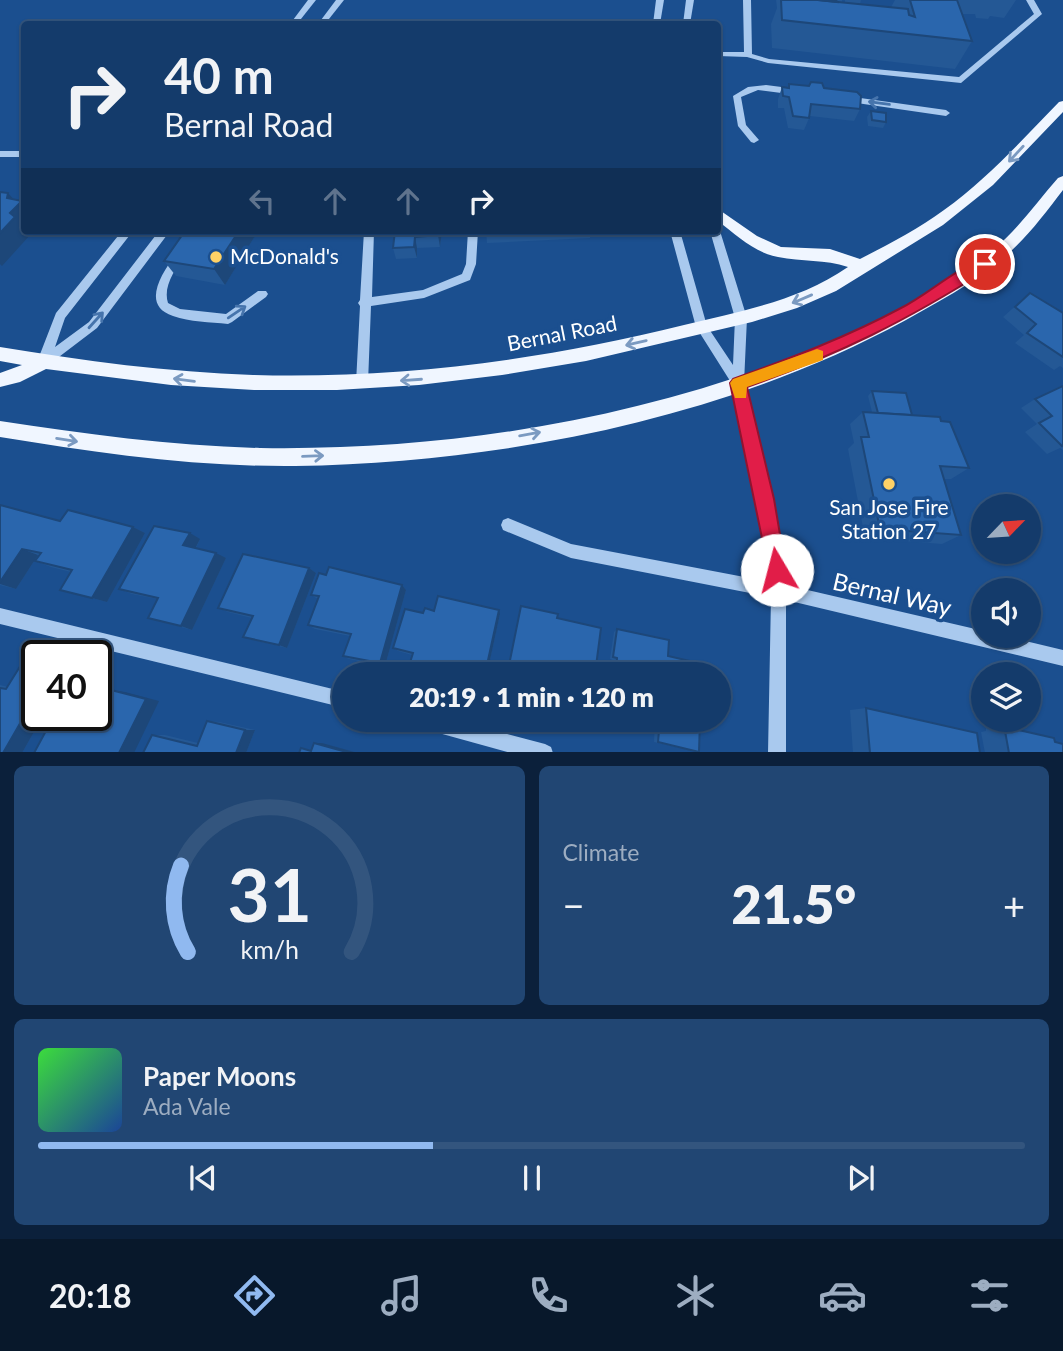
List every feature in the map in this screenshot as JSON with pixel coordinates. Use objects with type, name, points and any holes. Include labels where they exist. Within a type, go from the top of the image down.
[{"type":"main road","name":"Bernal Road","points":[[0,354],[209,383],[362,383],[458,375],[535,364],[741,318],[779,308],[830,287],[930,227],[996,175],[1063,105]]},
{"type":"main road","points":[[0,429],[80,442],[185,452],[295,457],[346,455],[528,435],[677,402],[817,356],[860,336],[959,281],[1012,242],[1063,181]]},
{"type":"main road","points":[[721,216],[752,240],[779,252],[830,255],[862,266]]},
{"type":"main road","points":[[0,380],[14,377],[43,362]]},
{"type":"street","points":[[295,21],[312,0]]},
{"type":"street","points":[[323,21],[340,0]]},
{"type":"street","points":[[656,21],[660,0]]},
{"type":"street","points":[[686,21],[690,0]]},
{"type":"street","points":[[747,0],[748,55]]},
{"type":"street","points":[[721,54],[961,80],[1038,14],[1030,0]]},
{"type":"street","points":[[754,140],[741,126],[737,96],[746,89],[762,88],[802,93]]},
{"type":"street","points":[[841,98],[946,113]]},
{"type":"street","points":[[0,154],[21,154]]},
{"type":"street","points":[[43,362],[60,316],[125,235]]},
{"type":"street","points":[[43,362],[93,326],[162,235]]},
{"type":"street","points":[[197,235],[161,285],[160,297],[164,307],[173,312],[228,319],[262,294]]},
{"type":"street","points":[[362,383],[369,235]]},
{"type":"street","points":[[364,303],[424,294],[466,277],[471,264],[473,235]]},
{"type":"street","points":[[675,235],[702,327],[738,383]]},
{"type":"street","points":[[716,235],[741,318],[738,383],[765,499],[779,591],[777,752]]},
{"type":"street","name":"Bernal Way","points":[[508,525],[570,551],[779,591],[1063,658]]},
{"type":"street","points":[[0,616],[332,697]]},
{"type":"street","points":[[468,732],[545,752]]},
{"type":"building","points":[[781,0],[818,0],[908,9],[909,15],[915,17],[910,0],[957,0],[972,41],[782,20]]},
{"type":"building","points":[[811,82],[822,83],[824,88],[857,92],[861,96],[860,109],[811,104],[809,118],[793,116],[789,97],[783,96],[782,87],[789,88],[789,84],[809,86]]},
{"type":"building","points":[[871,111],[886,113],[886,122],[872,120]]},
{"type":"building","points":[[0,192],[8,193],[7,198],[21,202],[10,213],[15,217],[0,233]]},
{"type":"building","points":[[182,235],[236,235],[214,269],[164,261]]},
{"type":"building","points":[[395,235],[438,235],[415,237],[414,247],[393,248]]},
{"type":"building","points":[[1030,293],[1063,313],[1063,357],[1027,333],[1036,324],[1015,307]]},
{"type":"building","points":[[1063,386],[1062,446],[1039,423],[1052,416],[1035,399]]},
{"type":"building","points":[[872,391],[906,393],[912,415],[878,413]]},
{"type":"building","name":"San Jose Fire Station 27","points":[[863,412],[940,417],[941,421],[950,422],[969,468],[940,466],[961,535],[880,529],[861,437],[869,437]]},
{"type":"building","points":[[0,505],[60,521],[68,510],[133,527],[92,598],[60,590],[72,570],[35,561],[41,553],[22,549],[0,582]]},
{"type":"building","points":[[154,526],[190,533],[183,545],[216,553],[181,626],[148,618],[158,598],[119,589]]},
{"type":"building","points":[[243,554],[309,568],[279,645],[243,637],[253,616],[218,608]]},
{"type":"building","points":[[329,567],[402,585],[380,662],[343,656],[351,634],[308,625],[319,596],[311,595],[319,573],[326,575]]},
{"type":"building","points":[[438,596],[499,610],[488,662],[410,662],[413,653],[393,648],[405,609],[423,613],[425,608],[434,611]]},
{"type":"building","points":[[521,606],[601,628],[597,662],[510,662]]},
{"type":"building","points":[[617,629],[669,640],[668,656],[694,662],[617,662],[617,658],[613,657]]},
{"type":"building","points":[[21,665],[21,722],[4,752],[0,752],[0,688],[6,689]]},
{"type":"building","points":[[112,690],[146,699],[120,752],[35,752],[46,731],[112,731]]},
{"type":"building","points":[[866,708],[977,733],[980,752],[870,752]]},
{"type":"building","points":[[207,721],[245,730],[236,752],[144,752],[152,735],[197,746]]},
{"type":"building","points":[[659,732],[700,732],[699,752],[658,742]]},
{"type":"building","points":[[1005,732],[1028,732],[1054,738],[1055,742],[1063,744],[1063,752],[1009,752]]},
{"type":"building","points":[[314,743],[346,752],[299,752],[301,748],[311,751]]},
{"type":"slow traffic","points":[[740,393],[738,383],[817,356]]},
{"type":"place","name":"McDonald's","points":[[216,257]]},
{"type":"place","name":"San Jose Fire Station 27","points":[[889,484]]},
{"type":"route","points":[[777,570],[765,499],[738,383],[817,356],[860,336],[909,311],[985,264]]}]
